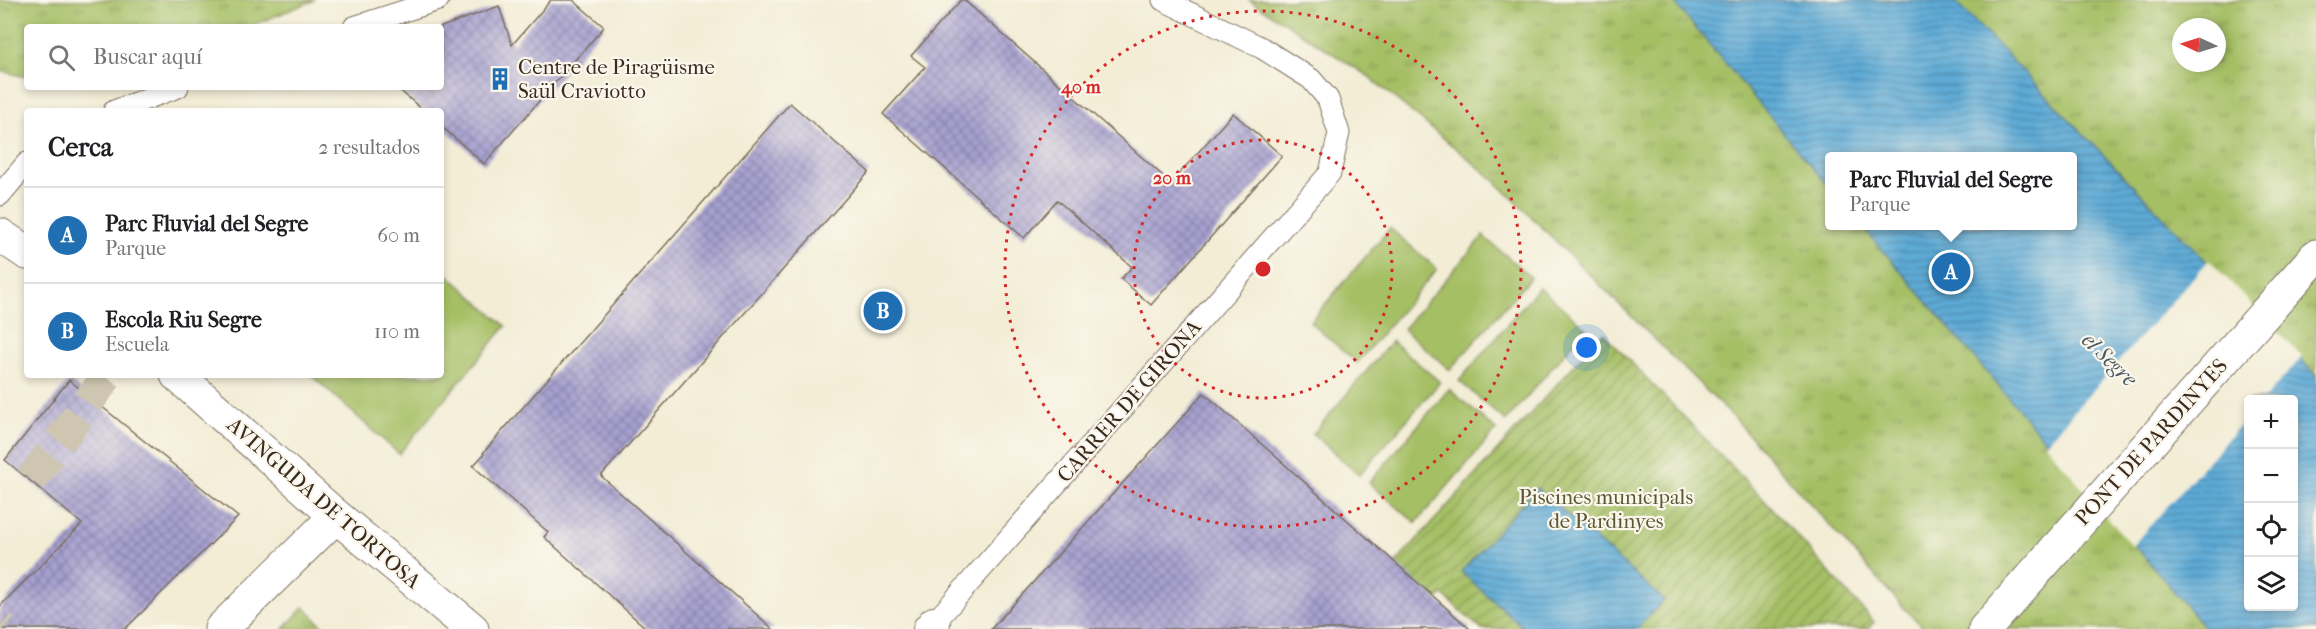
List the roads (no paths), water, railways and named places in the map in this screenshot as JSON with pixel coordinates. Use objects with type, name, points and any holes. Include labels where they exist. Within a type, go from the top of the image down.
[{"type":"street","points":[[0,235],[24,251]]},
{"type":"street","name":"PONT DE PARDINYES","points":[[1985,629],[2316,256]]},
{"type":"street","name":"AVINGUDA DE TORTOSA","points":[[180,378],[336,516],[472,629]]},
{"type":"street","points":[[221,629],[336,516]]},
{"type":"lane","points":[[363,24],[438,0]]},
{"type":"lane","name":"CARRER DE GIRONA","points":[[932,626],[1330,173],[1339,134],[1328,99],[1311,79],[1262,48],[1163,0]]},
{"type":"lane","points":[[122,108],[170,90]]},
{"type":"lane","points":[[0,195],[24,167]]},
{"type":"water","name":"el Segre","points":[[1672,0],[1954,0],[2316,375],[2316,629],[2206,629],[1865,230],[2077,230],[2077,152],[1825,152],[1825,182]]},
{"type":"water","points":[[1537,488],[1664,600],[1637,629],[1525,629],[1461,572]]},
{"type":"tunnel","points":[[31,480],[106,378]]},
{"type":"tunnel","points":[[0,626],[3,629]]},
{"type":"place","name":"Centre de Piragüisme Saül Craviotto","points":[[500,79]]},
{"type":"place","name":"Parc Fluvial del Segre","points":[[1951,272]]},
{"type":"place","name":"Escola Riu Segre","points":[[883,311]]},
{"type":"park label","name":"Piscines municipals de Pardinyes","points":[[1606,509]]}]
